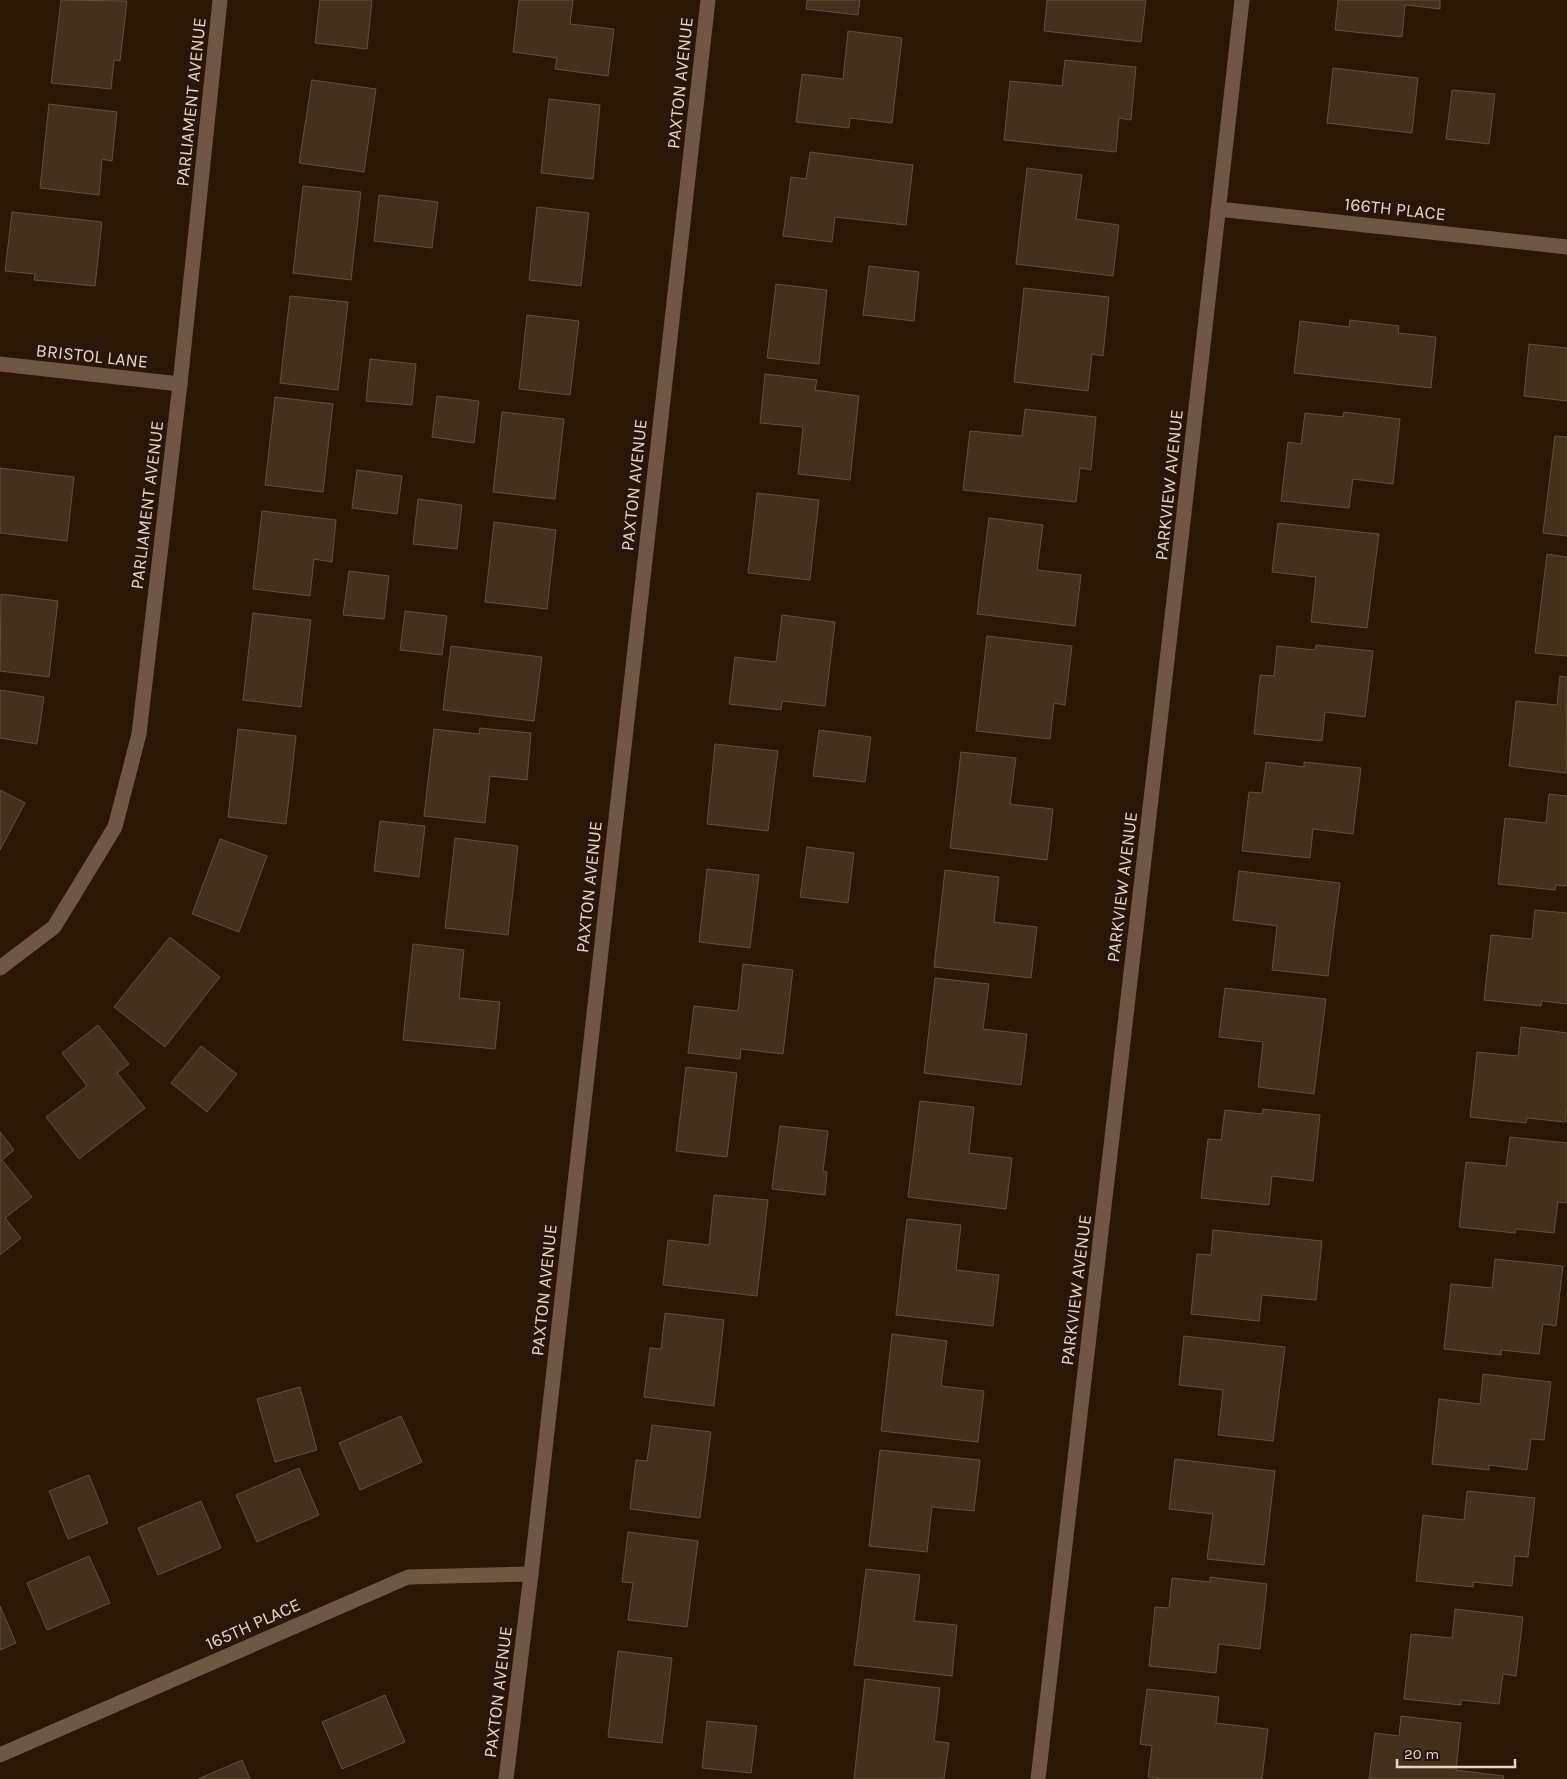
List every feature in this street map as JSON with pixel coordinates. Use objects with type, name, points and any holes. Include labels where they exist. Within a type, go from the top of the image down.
[{"type":"street","name":"PARLIAMENT AVENUE","points":[[0,968],[54,927],[115,826],[139,734],[180,384],[220,0]]},
{"type":"street","name":"PAXTON AVENUE","points":[[506,1779],[531,1574],[708,0]]},
{"type":"street","name":"PARKVIEW AVENUE","points":[[1038,1779],[1242,0]]},
{"type":"street","name":"166TH PLACE","points":[[1218,209],[1567,248]]},
{"type":"street","name":"BRISTOL LANE","points":[[0,364],[180,384]]},
{"type":"street","name":"165TH PLACE","points":[[0,1755],[408,1577],[531,1574]]},
{"type":"building","points":[[61,0],[127,1],[120,61],[114,60],[111,89],[51,83]]},
{"type":"building","points":[[320,0],[372,0],[367,49],[315,43]]},
{"type":"building","points":[[519,0],[573,0],[570,24],[614,29],[608,76],[555,69],[557,58],[513,52]]},
{"type":"building","points":[[807,0],[860,0],[858,15],[806,9]]},
{"type":"building","points":[[1047,0],[1146,0],[1141,42],[1044,31]]},
{"type":"building","points":[[1338,0],[1440,0],[1440,9],[1405,5],[1402,37],[1335,30]]},
{"type":"building","points":[[848,31],[902,38],[892,123],[850,118],[849,128],[796,122],[802,74],[843,79]]},
{"type":"building","points":[[1065,60],[1136,67],[1131,120],[1119,118],[1116,152],[1004,140],[1010,81],[1062,86]]},
{"type":"building","points":[[1333,68],[1418,78],[1412,133],[1327,123]]},
{"type":"building","points":[[312,80],[376,89],[364,172],[299,163]]},
{"type":"building","points":[[1452,90],[1495,94],[1489,144],[1446,139]]},
{"type":"building","points":[[549,99],[600,105],[593,179],[541,173]]},
{"type":"building","points":[[49,104],[117,112],[112,161],[102,159],[99,195],[40,188]]},
{"type":"building","points":[[810,152],[913,165],[906,225],[835,217],[832,242],[783,236],[791,177],[806,179]]},
{"type":"building","points":[[1027,168],[1082,175],[1076,219],[1119,225],[1113,276],[1016,264]]},
{"type":"building","points":[[303,186],[361,192],[351,280],[293,273]]},
{"type":"building","points":[[379,195],[438,202],[432,248],[374,241]]},
{"type":"building","points":[[537,207],[589,213],[581,286],[529,280]]},
{"type":"building","points":[[12,212],[102,222],[95,286],[34,280],[35,274],[5,271]]},
{"type":"building","points":[[869,266],[919,272],[914,321],[863,315]]},
{"type":"building","points":[[776,284],[827,290],[819,364],[767,358]]},
{"type":"building","points":[[1024,288],[1109,297],[1103,356],[1092,354],[1088,391],[1014,382]]},
{"type":"building","points":[[290,296],[348,302],[338,390],[280,383]]},
{"type":"building","points":[[527,315],[579,321],[570,395],[519,389]]},
{"type":"building","points":[[1350,320],[1399,326],[1398,333],[1436,337],[1431,388],[1294,373],[1300,321],[1349,327]]},
{"type":"building","points":[[1529,344],[1567,348],[1567,401],[1524,396]]},
{"type":"building","points":[[370,359],[416,364],[412,405],[366,401]]},
{"type":"building","points":[[765,374],[817,380],[815,390],[859,396],[850,480],[798,474],[803,427],[760,423]]},
{"type":"building","points":[[437,396],[479,401],[474,443],[432,437]]},
{"type":"building","points":[[275,397],[333,404],[323,492],[265,485]]},
{"type":"building","points":[[1025,409],[1096,417],[1091,470],[1080,468],[1076,502],[963,490],[970,431],[1022,436]]},
{"type":"building","points":[[502,412],[564,419],[555,499],[493,492]]},
{"type":"building","points":[[1344,412],[1400,419],[1393,484],[1353,479],[1349,508],[1281,501],[1288,442],[1301,444],[1305,413],[1343,417]]},
{"type":"building","points":[[1555,436],[1567,437],[1567,536],[1543,533]]},
{"type":"building","points":[[0,468],[74,477],[67,541],[0,533]]},
{"type":"building","points":[[357,470],[402,476],[397,514],[352,508]]},
{"type":"building","points":[[757,493],[819,500],[810,580],[748,573]]},
{"type":"building","points":[[418,499],[462,505],[457,549],[413,544]]},
{"type":"building","points":[[262,511],[336,520],[332,562],[314,559],[310,596],[253,589]]},
{"type":"building","points":[[989,518],[1043,525],[1037,570],[1081,575],[1075,626],[977,614]]},
{"type":"building","points":[[494,522],[556,530],[547,609],[485,602]]},
{"type":"building","points":[[1278,523],[1379,534],[1367,628],[1311,622],[1316,577],[1272,572]]},
{"type":"building","points":[[1547,554],[1567,557],[1567,656],[1535,653]]},
{"type":"building","points":[[349,571],[389,576],[384,619],[343,615]]},
{"type":"building","points":[[1,594],[58,601],[49,677],[0,671]]},
{"type":"building","points":[[405,611],[447,616],[442,655],[400,650]]},
{"type":"building","points":[[253,613],[311,620],[301,707],[243,700]]},
{"type":"building","points":[[782,615],[835,622],[825,706],[782,701],[781,710],[729,704],[735,657],[776,662]]},
{"type":"building","points":[[987,636],[1072,646],[1065,705],[1054,703],[1050,739],[976,731]]},
{"type":"building","points":[[1316,645],[1373,651],[1365,717],[1325,712],[1322,741],[1254,734],[1260,675],[1274,676],[1277,646],[1315,650]]},
{"type":"building","points":[[451,646],[542,657],[534,721],[443,710]]},
{"type":"building","points":[[1560,676],[1567,677],[1566,773],[1509,766],[1516,701],[1557,705]]},
{"type":"building","points":[[0,690],[44,697],[37,744],[0,738]]},
{"type":"building","points":[[480,728],[531,733],[527,780],[490,776],[485,823],[424,816],[434,729],[479,734]]},
{"type":"building","points":[[238,729],[296,736],[286,824],[228,817]]},
{"type":"building","points":[[819,730],[871,737],[865,782],[813,776]]},
{"type":"building","points":[[715,744],[778,751],[768,831],[707,824]]},
{"type":"building","points":[[961,752],[1016,758],[1010,804],[1053,809],[1047,860],[950,848]]},
{"type":"building","points":[[1266,762],[1304,767],[1304,762],[1361,768],[1353,834],[1313,829],[1310,858],[1242,851],[1249,792],[1262,793]]},
{"type":"building","points":[[0,790],[25,803],[0,850]]},
{"type":"building","points":[[1549,794],[1567,796],[1567,886],[1556,885],[1555,890],[1498,884],[1505,818],[1546,823]]},
{"type":"building","points":[[380,821],[425,826],[419,877],[374,871]]},
{"type":"building","points":[[455,838],[518,846],[508,935],[445,928]]},
{"type":"building","points":[[220,839],[267,856],[239,932],[192,914]]},
{"type":"building","points":[[807,847],[854,853],[848,903],[800,897]]},
{"type":"building","points":[[707,869],[759,875],[750,948],[699,942]]},
{"type":"building","points":[[945,870],[999,877],[994,922],[1037,927],[1031,978],[934,967]]},
{"type":"building","points":[[1239,871],[1340,883],[1328,976],[1272,970],[1277,926],[1233,920]]},
{"type":"building","points":[[1535,910],[1567,913],[1567,1004],[1542,1001],[1541,1006],[1484,1000],[1491,935],[1532,939]]},
{"type":"building","points":[[170,937],[220,977],[165,1047],[114,1007]]},
{"type":"building","points":[[413,944],[464,950],[459,998],[500,1002],[495,1049],[403,1040]]},
{"type":"building","points":[[743,964],[793,970],[783,1054],[741,1049],[740,1059],[688,1053],[694,1006],[738,1011]]},
{"type":"building","points":[[935,978],[989,984],[983,1029],[1027,1034],[1021,1085],[924,1073]]},
{"type":"building","points":[[1225,988],[1326,999],[1314,1094],[1258,1087],[1263,1042],[1219,1037]]},
{"type":"building","points":[[98,1025],[129,1064],[117,1073],[145,1108],[79,1159],[46,1117],[87,1086],[62,1053]]},
{"type":"building","points":[[1521,1027],[1567,1033],[1567,1107],[1565,1122],[1527,1118],[1526,1123],[1470,1117],[1477,1052],[1518,1056]]},
{"type":"building","points":[[201,1046],[237,1074],[207,1112],[171,1083]]},
{"type":"building","points":[[686,1067],[737,1073],[727,1157],[676,1151]]},
{"type":"building","points":[[920,1101],[974,1107],[969,1153],[1012,1158],[1006,1209],[908,1197]]},
{"type":"building","points":[[1263,1109],[1320,1115],[1313,1181],[1272,1176],[1269,1205],[1201,1198],[1208,1139],[1221,1140],[1225,1110],[1262,1114]]},
{"type":"building","points":[[780,1126],[828,1131],[823,1171],[827,1172],[825,1195],[772,1189]]},
{"type":"building","points":[[0,1132],[14,1150],[2,1160],[32,1197],[5,1218],[21,1238],[0,1255]]},
{"type":"building","points":[[1510,1137],[1567,1143],[1567,1203],[1558,1202],[1554,1233],[1516,1229],[1515,1233],[1459,1227],[1466,1162],[1506,1166]]},
{"type":"building","points":[[714,1195],[768,1200],[757,1296],[663,1285],[668,1240],[709,1245]]},
{"type":"building","points":[[907,1219],[961,1225],[956,1270],[999,1275],[993,1326],[896,1315]]},
{"type":"building","points":[[1213,1230],[1322,1241],[1316,1300],[1262,1295],[1259,1321],[1191,1314],[1197,1254],[1211,1255]]},
{"type":"building","points":[[1495,1259],[1563,1266],[1556,1326],[1543,1324],[1539,1354],[1501,1350],[1501,1355],[1444,1349],[1451,1284],[1492,1288]]},
{"type":"building","points":[[665,1313],[724,1320],[714,1406],[644,1397],[650,1348],[661,1349]]},
{"type":"building","points":[[892,1334],[947,1341],[941,1386],[984,1391],[978,1442],[881,1431]]},
{"type":"building","points":[[1184,1336],[1285,1347],[1273,1441],[1218,1435],[1223,1390],[1179,1385]]},
{"type":"building","points":[[1483,1374],[1551,1382],[1544,1440],[1531,1439],[1527,1470],[1489,1465],[1489,1470],[1432,1464],[1439,1399],[1480,1404]]},
{"type":"building","points":[[300,1387],[317,1450],[275,1462],[257,1399]]},
{"type":"building","points":[[401,1416],[422,1462],[360,1490],[339,1443]]},
{"type":"building","points":[[652,1425],[711,1432],[700,1518],[630,1509],[636,1460],[647,1461]]},
{"type":"building","points":[[880,1450],[980,1460],[974,1511],[932,1507],[927,1552],[869,1546]]},
{"type":"building","points":[[1175,1459],[1275,1471],[1264,1565],[1207,1559],[1213,1514],[1169,1509]]},
{"type":"building","points":[[299,1468],[319,1515],[257,1542],[236,1495]]},
{"type":"building","points":[[89,1475],[108,1523],[68,1539],[49,1491]]},
{"type":"building","points":[[1467,1491],[1535,1498],[1528,1557],[1515,1556],[1512,1586],[1473,1582],[1473,1587],[1416,1581],[1423,1515],[1464,1520]]},
{"type":"building","points":[[201,1501],[221,1548],[158,1575],[138,1528]]},
{"type":"building","points":[[628,1532],[698,1541],[687,1627],[628,1620],[633,1583],[622,1582]]},
{"type":"building","points":[[89,1556],[110,1603],[47,1630],[27,1583]]},
{"type":"building","points":[[866,1569],[920,1575],[914,1621],[957,1625],[952,1676],[854,1665]]},
{"type":"building","points":[[1210,1577],[1267,1584],[1260,1649],[1219,1644],[1216,1673],[1149,1666],[1155,1607],[1169,1608],[1172,1578],[1210,1582]]},
{"type":"building","points":[[0,1606],[16,1643],[0,1650]]},
{"type":"building","points":[[1455,1609],[1523,1617],[1516,1676],[1503,1674],[1499,1704],[1461,1700],[1461,1705],[1404,1699],[1411,1634],[1452,1638]]},
{"type":"building","points":[[618,1651],[672,1658],[662,1743],[608,1737]]},
{"type":"building","points":[[865,1679],[940,1688],[934,1741],[949,1743],[944,1779],[854,1779]]},
{"type":"building","points":[[1147,1689],[1219,1697],[1216,1723],[1268,1729],[1262,1779],[1161,1779],[1148,1777],[1152,1746],[1140,1744]]},
{"type":"building","points":[[385,1695],[405,1742],[342,1769],[322,1722]]},
{"type":"building","points":[[1401,1716],[1461,1723],[1456,1770],[1504,1776],[1503,1779],[1369,1779],[1375,1733],[1399,1736]]},
{"type":"building","points":[[707,1721],[757,1726],[751,1773],[702,1768]]},
{"type":"building","points":[[242,1760],[250,1779],[198,1779]]}]
